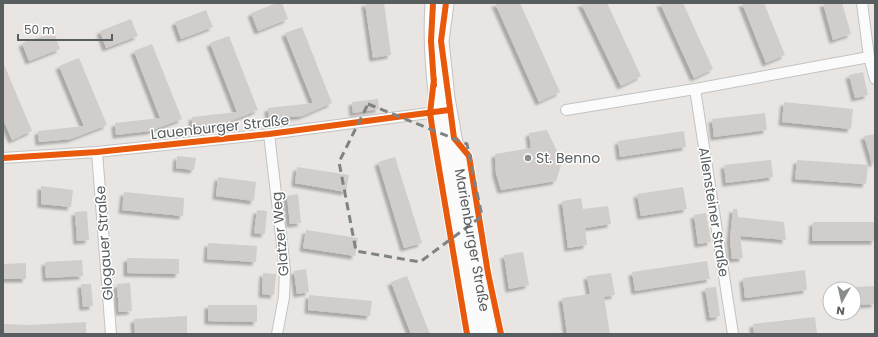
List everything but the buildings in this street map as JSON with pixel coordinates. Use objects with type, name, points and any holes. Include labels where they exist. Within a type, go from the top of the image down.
[{"type":"street","name":"Marienburger Straße","points":[[432,3],[431,58],[444,111],[489,334]]},
{"type":"street","name":"Marienburger Straße","points":[[446,3],[441,41],[444,111],[469,297],[477,334]]},
{"type":"street","points":[[862,3],[869,57],[875,79]]},
{"type":"street","points":[[566,110],[695,89],[869,57]]},
{"type":"street","name":"Allensteiner Straße","points":[[695,89],[733,334]]},
{"type":"street","name":"Lauenburger Straße","points":[[3,158],[97,152],[269,134],[444,111]]},
{"type":"street","name":"Glatzer Weg","points":[[269,134],[284,270],[284,297],[276,334]]},
{"type":"street","name":"Glogauer Straße","points":[[97,152],[111,334]]},
{"type":"highlighted area","points":[[368,104],[467,144],[482,216],[420,262],[356,251],[339,162]]},
{"type":"cycle path","points":[[433,3],[431,41],[434,85]]},
{"type":"cycle path","points":[[446,3],[441,41],[454,138],[469,156],[488,273],[501,334]]},
{"type":"cycle path","points":[[434,79],[430,113],[467,334]]},
{"type":"cycle path","points":[[3,158],[97,152],[269,134],[449,110]]},
{"type":"place","name":"St. Benno","points":[[528,158]]}]
